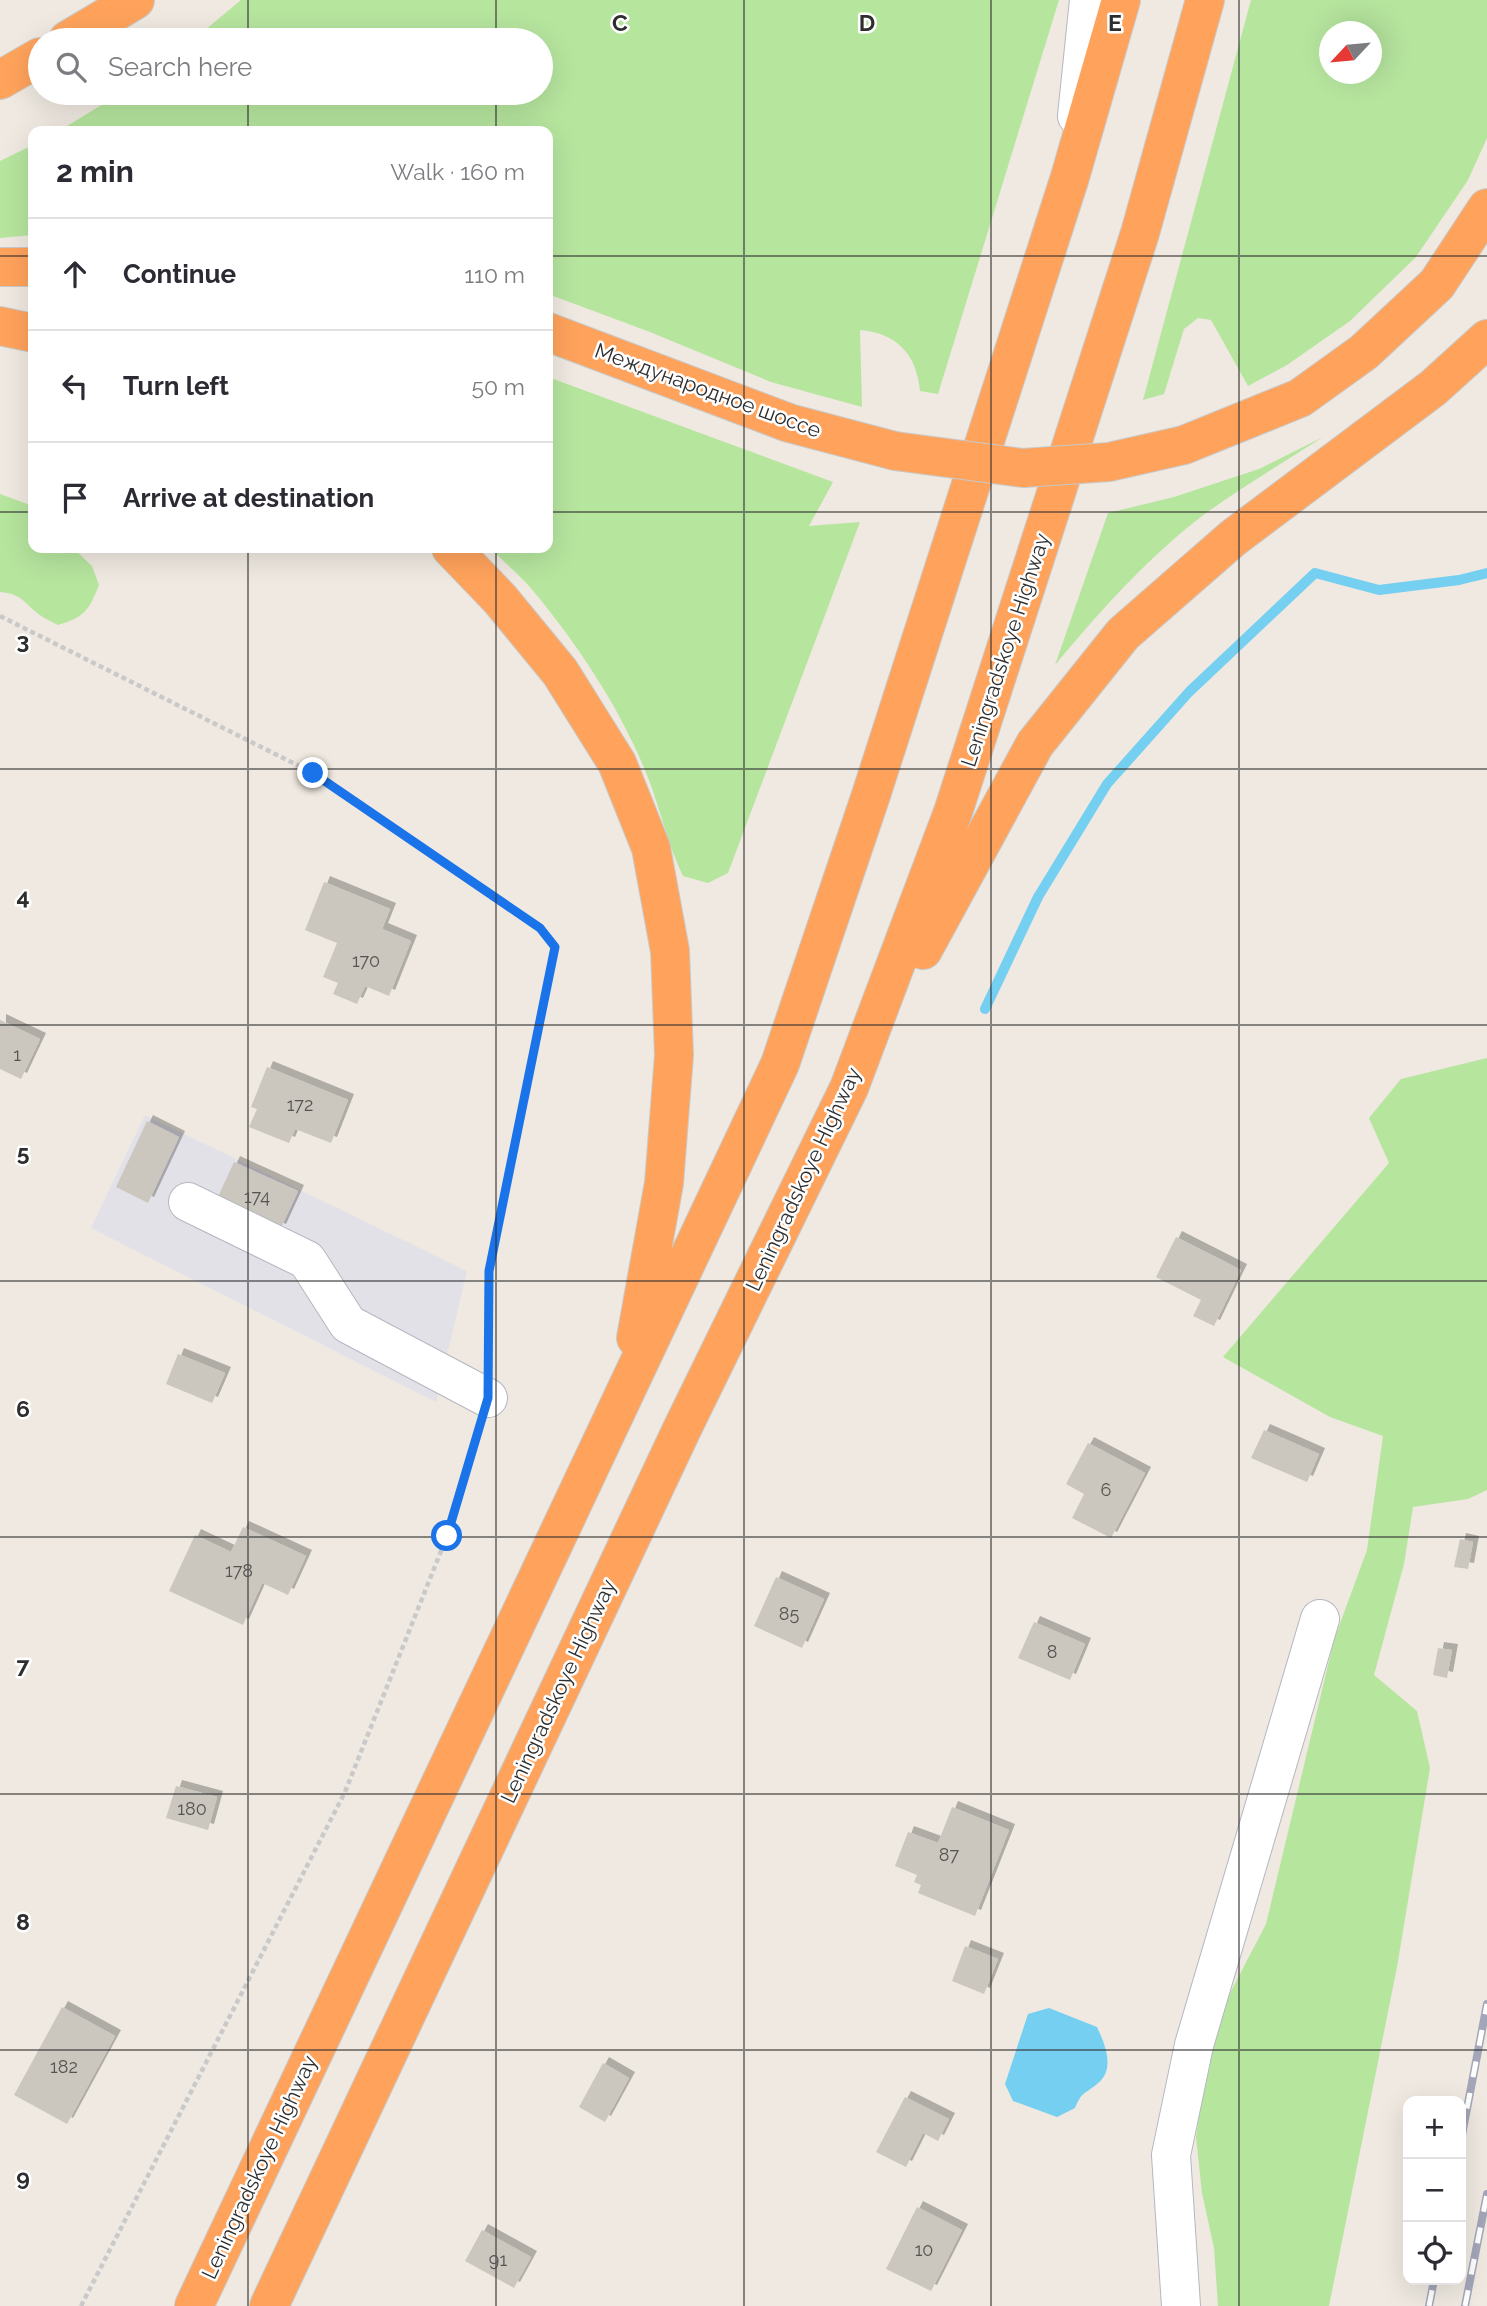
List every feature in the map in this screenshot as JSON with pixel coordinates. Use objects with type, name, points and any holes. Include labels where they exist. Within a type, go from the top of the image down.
[{"type":"highway","points":[[88,28],[135,0]]},
{"type":"highway","name":"Leningradskoye Highway","points":[[194,2306],[780,1065],[872,795],[1070,177],[1121,0]]},
{"type":"highway","name":"Leningradskoye Highway","points":[[269,2306],[682,1429],[849,1088],[953,812],[1140,233],[1205,0]]},
{"type":"highway","points":[[0,80],[28,64]]},
{"type":"highway","name":"Международное шоссе","points":[[553,334],[789,423],[895,451],[1023,468],[1109,462],[1184,445],[1300,398],[1364,352],[1437,284],[1487,208]]},
{"type":"highway","points":[[0,267],[28,267]]},
{"type":"highway","points":[[0,326],[28,332]]},
{"type":"highway","points":[[849,1088],[1035,744],[1123,634],[1233,538],[1433,388],[1487,339]]},
{"type":"highway","points":[[455,553],[500,599],[560,672],[617,763],[651,848],[670,951],[674,1055],[663,1182],[628,1387]]},
{"type":"street","points":[[1070,177],[1089,0]]},
{"type":"street","points":[[187,1202],[306,1260],[348,1324],[488,1398]]},
{"type":"street","points":[[1181,2306],[1171,2155],[1194,2045],[1320,1619]]},
{"type":"path","points":[[0,616],[313,773],[540,928],[555,947],[489,1271],[488,1398],[447,1536],[345,1791],[81,2306]]},
{"type":"shaded area","points":[[145,1115],[467,1271],[436,1402],[91,1228]]},
{"type":"green space","points":[[241,0],[1059,0],[938,394],[920,391],[909,356],[894,341],[860,330],[862,407],[771,382],[553,296],[553,126],[67,126],[101,105],[553,105],[553,28],[207,28]]},
{"type":"green space","points":[[1251,0],[1487,0],[1487,138],[1468,180],[1416,257],[1350,321],[1287,365],[1248,386],[1211,320],[1198,318],[1184,329],[1164,394],[1143,400]]},
{"type":"green space","points":[[28,147],[28,235],[0,238],[0,161]]},
{"type":"green space","points":[[553,379],[833,482],[809,526],[860,522],[728,873],[708,883],[683,876],[639,755],[614,706],[569,636],[519,576],[495,553],[553,553]]},
{"type":"green space","points":[[1323,437],[1206,513],[1165,547],[1126,584],[1055,665],[1108,513],[1174,497],[1259,469]]},
{"type":"green space","points":[[0,494],[28,504],[28,553],[78,553],[92,566],[99,585],[85,611],[58,625],[37,613],[15,595],[0,592]]},
{"type":"green space","points":[[1487,1058],[1487,1490],[1468,1499],[1413,1507],[1404,1564],[1374,1675],[1417,1711],[1430,1768],[1397,1967],[1329,2306],[1218,2306],[1214,2248],[1202,2193],[1196,2137],[1215,2022],[1266,1924],[1334,1640],[1367,1550],[1383,1436],[1330,1417],[1223,1357],[1389,1163],[1369,1118],[1401,1079]]},
{"type":"water","points":[[1049,2008],[1097,2027],[1107,2057],[1103,2078],[1082,2096],[1075,2108],[1057,2117],[1013,2101],[1005,2084],[1028,2014]]},
{"type":"building","points":[[324,882],[390,909],[382,929],[411,941],[389,996],[365,986],[357,1004],[333,994],[338,983],[323,977],[337,943],[305,930]]},
{"type":"building","points":[[0,1020],[40,1039],[21,1079],[0,1069]]},
{"type":"building","points":[[267,1067],[348,1100],[331,1143],[295,1129],[289,1143],[249,1127],[257,1109],[251,1107]]},
{"type":"building","points":[[147,1121],[179,1137],[148,1203],[116,1187]]},
{"type":"building","points":[[234,1162],[298,1191],[280,1230],[216,1201]]},
{"type":"building","points":[[1176,1237],[1241,1270],[1214,1326],[1193,1316],[1201,1300],[1156,1277]]},
{"type":"building","points":[[178,1354],[225,1373],[212,1403],[166,1384]]},
{"type":"building","points":[[1264,1430],[1319,1454],[1307,1482],[1251,1458]]},
{"type":"building","points":[[1088,1443],[1145,1473],[1111,1538],[1072,1518],[1084,1494],[1066,1484]]},
{"type":"building","points":[[243,1527],[306,1556],[288,1595],[262,1583],[243,1625],[169,1591],[195,1535],[231,1552]]},
{"type":"building","points":[[1460,1539],[1473,1542],[1468,1569],[1454,1567]]},
{"type":"building","points":[[776,1577],[824,1599],[802,1648],[754,1626]]},
{"type":"building","points":[[1034,1622],[1085,1644],[1070,1680],[1018,1658]]},
{"type":"building","points":[[1438,1648],[1452,1650],[1447,1678],[1433,1675]]},
{"type":"building","points":[[176,1786],[217,1797],[208,1830],[166,1818]]},
{"type":"building","points":[[952,1807],[1009,1830],[975,1916],[918,1893],[921,1885],[914,1882],[917,1875],[895,1866],[908,1832],[938,1843]]},
{"type":"building","points":[[965,1946],[998,1959],[984,1994],[952,1981]]},
{"type":"building","points":[[62,2007],[115,2036],[67,2124],[14,2095]]},
{"type":"building","points":[[603,2063],[629,2078],[605,2122],[579,2107]]},
{"type":"building","points":[[905,2097],[949,2119],[938,2141],[923,2133],[906,2167],[876,2152]]},
{"type":"building","points":[[917,2207],[962,2230],[931,2291],[886,2269]]},
{"type":"building","points":[[482,2230],[531,2257],[514,2288],[465,2261]]},
{"type":"waterway","points":[[985,1009],[1038,897],[1107,784],[1189,692],[1315,573],[1379,590],[1459,580],[1487,573]]},
{"type":"railway","points":[[1466,2114],[1487,2004]]},
{"type":"railway","points":[[1465,2306],[1487,2194]]},
{"type":"railway","points":[[1429,2306],[1433,2285]]},
{"type":"route","points":[[313,773],[540,928],[555,947],[489,1271],[488,1398],[447,1536]]}]
